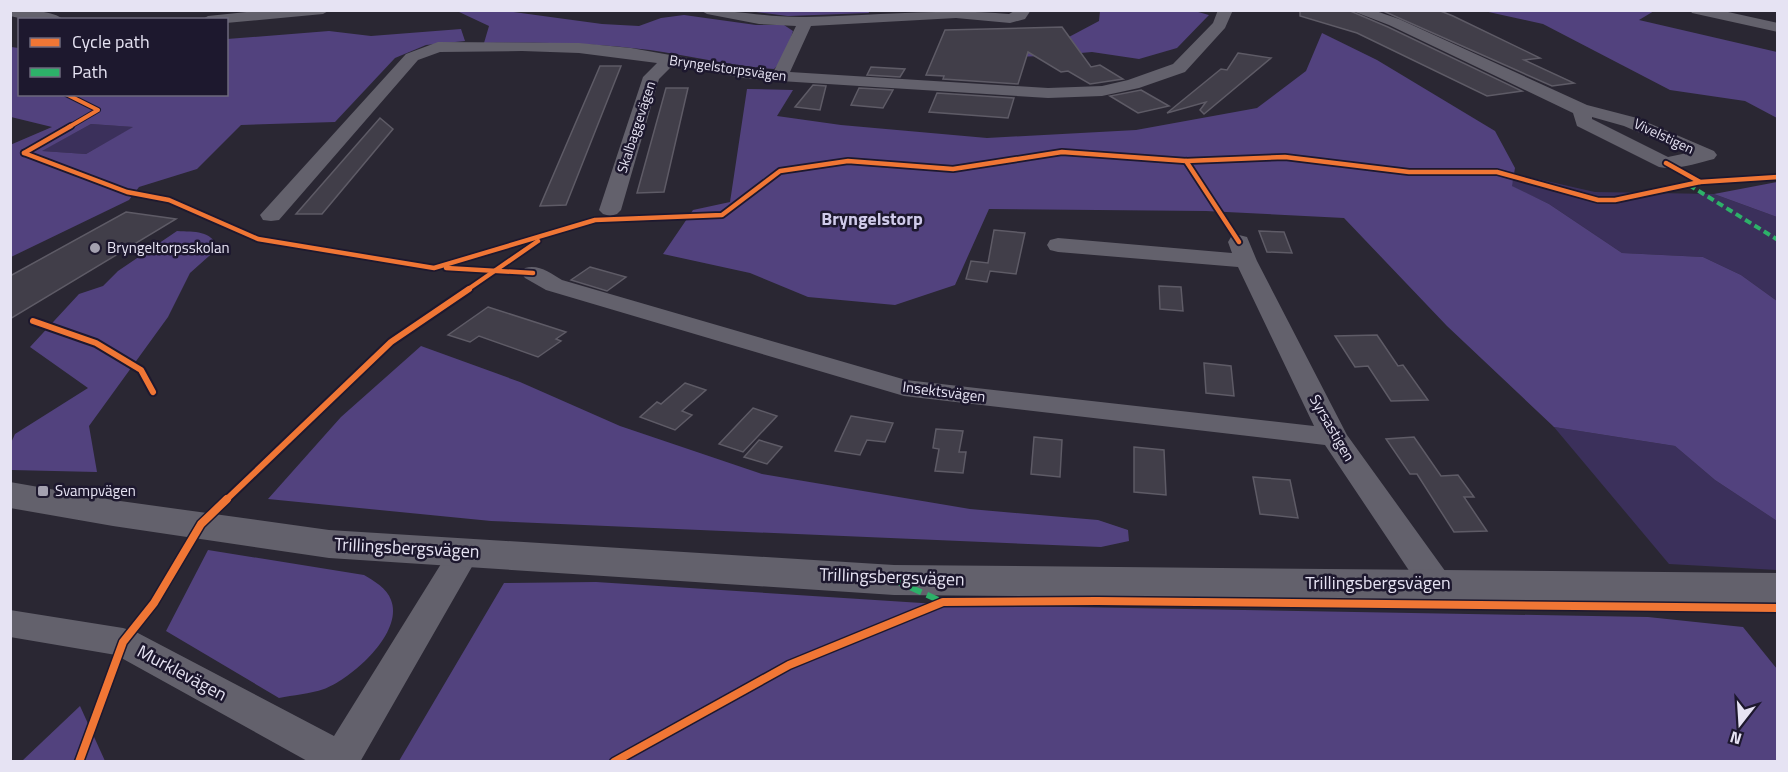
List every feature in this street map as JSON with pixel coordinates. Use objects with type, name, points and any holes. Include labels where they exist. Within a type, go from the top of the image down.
[{"type":"street","points":[[228,18],[323,10]]},
{"type":"street","points":[[707,10],[759,20],[805,22],[959,12],[1010,19],[1020,16],[1024,10]]},
{"type":"street","name":"Bryngelstorpsvägen","points":[[271,214],[412,57],[438,47],[579,48],[743,73],[1026,92],[1102,91],[1133,84],[1179,68],[1220,25],[1226,10]]},
{"type":"street","name":"Vivelstigen","points":[[1358,10],[1394,22],[1582,110],[1606,113],[1631,120],[1707,155],[1666,164],[1583,122],[1582,110]]},
{"type":"street","points":[[1697,10],[1736,14],[1778,28]]},
{"type":"street","points":[[10,12],[45,18]]},
{"type":"street","points":[[780,76],[805,22]]},
{"type":"street","name":"Skalbaggevägen","points":[[610,210],[651,77],[665,64],[680,62]]},
{"type":"street","name":"Syrsastigen","points":[[1058,245],[1243,251],[1334,437],[1436,584]]},
{"type":"street","name":"Insektsvägen","points":[[533,273],[554,285],[904,388],[1334,437]]},
{"type":"street","name":"Trillingsbergsvägen","points":[[10,495],[113,513],[329,544],[894,580],[1778,588]]},
{"type":"street","points":[[339,760],[465,551]]},
{"type":"street","name":"Murklevägen","points":[[10,623],[123,642],[339,760]]},
{"type":"shaded area","points":[[868,10],[869,13],[788,16],[748,11]]},
{"type":"shaded area","points":[[1191,10],[1209,15],[1177,48],[1139,59],[1092,52],[1046,56],[954,58],[1067,38],[1099,21],[1100,11]]},
{"type":"shaded area","points":[[457,11],[507,11],[602,24],[639,26],[661,18],[684,15],[756,25],[784,25],[793,31],[784,59],[774,69],[743,66],[666,52],[609,46],[484,43],[489,26]]},
{"type":"shaded area","points":[[1484,11],[1654,11],[1639,20],[1777,52],[1777,118],[1745,101],[1670,90],[1543,24]]},
{"type":"shaded area","points":[[461,29],[465,41],[426,45],[395,58],[335,122],[241,125],[197,169],[139,187],[129,200],[11,257],[10,145],[52,127],[11,117],[11,47],[18,48],[18,96],[228,96],[228,39],[329,31],[371,36]],"holes":[[[91,124],[133,127],[86,154],[42,151]]]},
{"type":"shaded area","points":[[1322,33],[1377,60],[1495,131],[1515,168],[1512,186],[1549,204],[1622,253],[1703,257],[1741,275],[1777,301],[1777,521],[1715,480],[1675,446],[1554,427],[1447,326],[1344,218],[1206,211],[989,209],[955,285],[895,305],[808,297],[750,273],[663,254],[693,210],[730,202],[747,89],[793,90],[777,116],[841,125],[987,138],[1136,130],[1257,108],[1306,71]]},
{"type":"shaded area","points":[[91,124],[134,127],[86,154],[41,151]]},
{"type":"shaded area","points":[[1515,174],[1595,192],[1714,194],[1777,217],[1777,301],[1741,275],[1703,257],[1622,253],[1549,204],[1511,186]]},
{"type":"shaded area","points":[[1777,182],[1777,217],[1714,194]]},
{"type":"shaded area","points":[[177,231],[207,235],[218,248],[190,273],[168,317],[89,426],[97,472],[11,470],[11,443],[15,434],[88,388],[30,347],[79,294],[103,286],[118,271]]},
{"type":"shaded area","points":[[421,346],[520,382],[620,426],[762,474],[970,509],[1098,520],[1128,530],[1129,541],[1101,547],[491,521],[268,499],[341,417]]},
{"type":"shaded area","points":[[1554,427],[1675,446],[1715,480],[1777,521],[1777,570],[1669,564]]},
{"type":"shaded area","points":[[208,550],[364,575],[380,585],[389,596],[393,613],[390,626],[383,640],[348,676],[319,691],[279,698],[166,631]]},
{"type":"shaded area","points":[[596,582],[953,605],[1648,617],[1743,627],[1777,669],[1777,761],[399,761],[504,583]]},
{"type":"shaded area","points":[[80,706],[105,761],[22,761]]},
{"type":"building","points":[[1300,10],[1348,10],[1522,91],[1487,96],[1357,33],[1300,16]]},
{"type":"building","points":[[1381,10],[1438,10],[1540,58],[1524,60],[1574,83],[1552,86]]},
{"type":"building","points":[[1062,27],[1091,67],[1100,65],[1123,79],[1090,84],[1068,71],[1061,72],[1028,52],[1018,84],[943,79],[944,76],[926,75],[945,30]]},
{"type":"building","points":[[1238,53],[1271,58],[1204,114],[1200,110],[1206,102],[1167,113],[1221,69],[1227,70]]},
{"type":"building","points":[[600,66],[621,66],[566,205],[540,206]]},
{"type":"building","points":[[871,67],[905,69],[900,77],[867,75]]},
{"type":"building","points":[[813,85],[826,86],[820,110],[795,107]]},
{"type":"building","points":[[666,88],[688,88],[664,192],[637,193]]},
{"type":"building","points":[[859,88],[893,90],[883,108],[851,105]]},
{"type":"building","points":[[1141,90],[1169,106],[1138,113],[1110,96]]},
{"type":"building","points":[[937,93],[1014,98],[1008,118],[929,112]]},
{"type":"building","points":[[380,118],[393,129],[322,214],[296,214]]},
{"type":"building","name":"Bryngeltorpsskolan","points":[[126,212],[176,219],[10,319],[10,276]]},
{"type":"building","points":[[994,230],[1025,233],[1016,274],[990,271],[987,282],[966,279],[971,261],[988,263]]},
{"type":"building","points":[[1259,231],[1284,232],[1292,253],[1267,252]]},
{"type":"building","points":[[590,267],[626,277],[607,291],[571,280]]},
{"type":"building","points":[[1159,286],[1181,287],[1183,311],[1160,309]]},
{"type":"building","points":[[488,307],[566,332],[556,339],[561,341],[538,357],[479,336],[470,342],[448,335]]},
{"type":"building","points":[[1377,335],[1398,366],[1403,365],[1428,400],[1391,401],[1368,366],[1355,367],[1335,336]]},
{"type":"building","points":[[1204,363],[1231,366],[1234,396],[1206,393]]},
{"type":"building","points":[[685,383],[706,390],[682,411],[692,415],[675,430],[640,417],[657,402],[661,404]]},
{"type":"building","points":[[753,408],[777,416],[743,452],[719,444]]},
{"type":"building","points":[[851,416],[893,423],[885,442],[867,440],[860,455],[835,451]]},
{"type":"building","points":[[936,429],[963,431],[959,452],[966,452],[963,473],[935,471],[939,449],[933,448]]},
{"type":"building","points":[[1034,437],[1062,440],[1060,477],[1031,474]]},
{"type":"building","points":[[1414,437],[1441,476],[1458,475],[1474,497],[1464,497],[1487,531],[1454,532],[1417,474],[1410,474],[1386,439]]},
{"type":"building","points":[[759,440],[782,447],[767,464],[744,457]]},
{"type":"building","points":[[1134,447],[1164,450],[1166,495],[1134,492]]},
{"type":"building","points":[[1253,477],[1290,480],[1298,518],[1260,514]]},
{"type":"marked path","points":[[1689,185],[1778,240]]},
{"type":"marked path","points":[[894,580],[943,602]]},
{"type":"cycle path","points":[[24,153],[98,110],[70,96]]},
{"type":"cycle path","points":[[24,153],[127,192],[169,200],[258,239],[434,268],[595,220],[722,215],[780,171],[848,161],[953,169],[1062,152],[1186,161],[1285,157],[1409,172],[1497,172],[1598,200],[1615,200],[1700,182]]},
{"type":"cycle path","points":[[1186,161],[1239,242]]},
{"type":"cycle path","points":[[1666,163],[1700,182],[1778,177]]},
{"type":"cycle path","points":[[79,762],[123,642],[154,603],[201,524],[391,342],[538,241]]},
{"type":"cycle path","points":[[446,268],[533,273]]},
{"type":"cycle path","points":[[33,321],[96,343],[141,370],[153,392]]},
{"type":"cycle path","points":[[614,762],[789,665],[943,602],[1097,601],[1778,608]]},
{"type":"place","name":"Bryngeltorpsskolan","points":[[95,248]]},
{"type":"place","name":"Svampvägen","points":[[43,491]]},
{"type":"district","name":"Bryngelstorp","points":[[872,219]]}]
